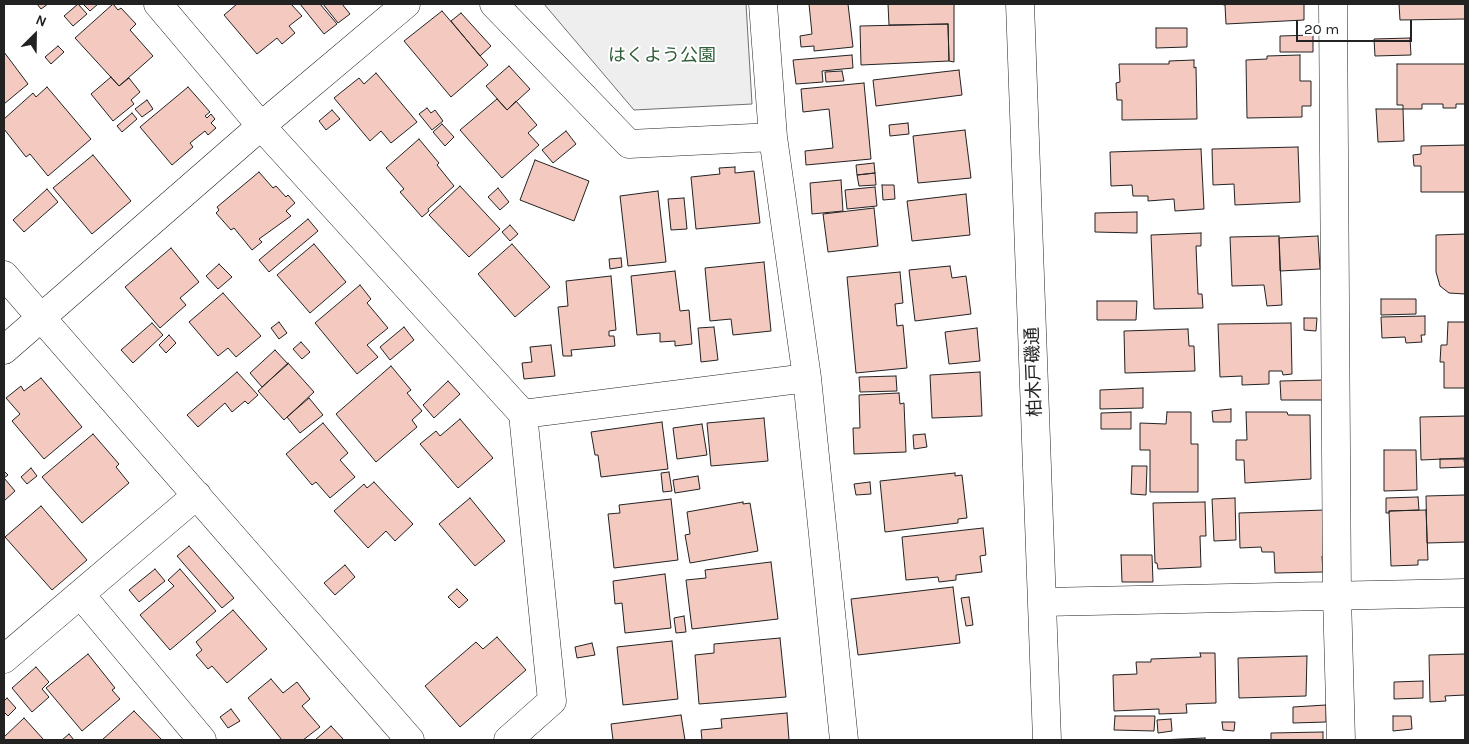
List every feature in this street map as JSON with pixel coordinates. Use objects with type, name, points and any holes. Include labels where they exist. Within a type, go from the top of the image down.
[{"type":"street","points":[[158,4],[261,126],[523,414],[552,701],[508,740]]},
{"type":"street","points":[[4,350],[261,126],[406,4]]},
{"type":"street","points":[[494,4],[630,144],[773,137]]},
{"type":"street","points":[[763,4],[773,137],[807,378],[844,740]]},
{"type":"street","name":"柏木戸磯通","points":[[1020,4],[1047,740]]},
{"type":"street","points":[[1333,4],[1337,596],[1341,740]]},
{"type":"street","points":[[4,275],[410,740]]},
{"type":"street","points":[[523,414],[807,378]]},
{"type":"street","points":[[4,659],[197,495]]},
{"type":"street","points":[[1043,602],[1465,593]]},
{"type":"street","points":[[81,595],[202,740]]},
{"type":"green space","name":"はくよう公園","points":[[544,4],[746,4],[752,104],[634,110]]},
{"type":"building","points":[[37,4],[48,4],[41,9]]},
{"type":"building","points":[[78,4],[87,14],[73,26],[64,16]]},
{"type":"building","points":[[83,4],[98,4],[90,11]]},
{"type":"building","points":[[113,4],[118,10],[121,8],[136,24],[130,30],[153,56],[119,86],[75,38]]},
{"type":"building","points":[[237,4],[291,4],[302,16],[289,26],[295,33],[282,44],[277,38],[257,54],[224,15]]},
{"type":"building","points":[[300,4],[320,4],[337,24],[324,34]]},
{"type":"building","points":[[323,4],[342,4],[350,14],[338,23]]},
{"type":"building","points":[[809,4],[848,4],[853,47],[814,51],[814,46],[801,47],[800,36],[812,34]]},
{"type":"building","points":[[888,4],[954,4],[954,62],[949,61],[948,24],[889,25]]},
{"type":"building","points":[[1219,4],[1304,4],[1304,20],[1226,24],[1225,5]]},
{"type":"building","points":[[1399,4],[1465,4],[1465,19],[1400,20]]},
{"type":"building","points":[[442,11],[488,65],[451,97],[404,41]]},
{"type":"building","points":[[461,13],[491,46],[480,56],[451,21]]},
{"type":"building","points":[[948,24],[949,61],[861,65],[860,26]]},
{"type":"building","points":[[1156,28],[1187,28],[1187,47],[1156,48]]},
{"type":"building","points":[[1313,35],[1313,52],[1280,52],[1280,36]]},
{"type":"building","points":[[1410,38],[1411,55],[1375,56],[1374,39]]},
{"type":"building","points":[[58,46],[64,52],[51,64],[45,57]]},
{"type":"building","points":[[4,52],[28,84],[4,104]]},
{"type":"building","points":[[852,55],[853,68],[822,71],[823,82],[796,84],[793,60]]},
{"type":"building","points":[[1300,55],[1300,81],[1311,81],[1311,106],[1302,106],[1302,117],[1247,118],[1246,60],[1267,59],[1267,56]]},
{"type":"building","points":[[1194,60],[1194,68],[1196,67],[1197,119],[1122,120],[1122,100],[1117,100],[1116,83],[1120,82],[1119,64],[1169,64],[1169,61]]},
{"type":"building","points":[[1397,64],[1465,64],[1465,104],[1456,104],[1456,108],[1443,108],[1443,104],[1422,104],[1422,109],[1403,109],[1403,105],[1397,105]]},
{"type":"building","points":[[509,66],[530,89],[507,110],[486,86]]},
{"type":"building","points":[[959,70],[962,95],[876,106],[873,80]]},
{"type":"building","points":[[842,71],[844,81],[826,82],[825,72]]},
{"type":"building","points":[[376,73],[417,122],[391,143],[381,131],[370,141],[334,98],[359,78],[364,84]]},
{"type":"building","points":[[111,77],[119,86],[129,78],[140,92],[131,100],[134,104],[113,121],[91,94]]},
{"type":"building","points":[[864,83],[871,159],[806,165],[805,151],[833,148],[829,109],[803,112],[801,89]]},
{"type":"building","points":[[47,87],[91,139],[48,176],[30,154],[26,157],[4,129],[4,119],[33,93],[36,97]]},
{"type":"building","points":[[188,87],[210,112],[205,116],[207,118],[211,114],[215,119],[211,123],[216,128],[208,135],[205,131],[190,143],[193,147],[172,165],[140,127]]},
{"type":"building","points":[[497,99],[507,110],[516,101],[537,125],[528,133],[539,145],[502,178],[460,130]]},
{"type":"building","points":[[147,100],[153,109],[142,117],[135,109]]},
{"type":"building","points":[[427,108],[431,113],[435,110],[443,121],[432,130],[419,114]]},
{"type":"building","points":[[1376,109],[1403,109],[1404,141],[1378,142]]},
{"type":"building","points":[[332,110],[340,119],[326,130],[319,121]]},
{"type":"building","points":[[132,113],[137,119],[122,132],[117,126]]},
{"type":"building","points":[[908,123],[909,134],[890,136],[889,125]]},
{"type":"building","points":[[442,124],[454,137],[445,146],[433,132]]},
{"type":"building","points":[[965,130],[971,178],[918,183],[913,136]]},
{"type":"building","points":[[566,131],[576,144],[553,163],[542,150]]},
{"type":"building","points":[[419,139],[439,163],[437,165],[454,186],[428,209],[429,211],[422,217],[400,192],[404,189],[386,168]]},
{"type":"building","points":[[1465,145],[1465,192],[1421,192],[1421,166],[1414,166],[1413,155],[1421,154],[1421,146]]},
{"type":"building","points":[[1298,147],[1300,202],[1235,205],[1234,184],[1213,185],[1212,149]]},
{"type":"building","points":[[1201,149],[1204,209],[1175,211],[1174,199],[1148,201],[1148,196],[1133,196],[1132,185],[1111,186],[1110,152]]},
{"type":"building","points":[[93,155],[131,201],[92,234],[53,188]]},
{"type":"building","points":[[535,160],[589,181],[574,221],[520,200]]},
{"type":"building","points":[[874,163],[875,173],[857,175],[856,165]]},
{"type":"building","points":[[735,167],[735,173],[754,171],[760,223],[696,229],[691,177],[720,174],[719,168]]},
{"type":"building","points":[[259,172],[273,188],[276,186],[286,197],[288,195],[295,203],[286,211],[291,216],[259,239],[262,242],[252,250],[234,228],[231,230],[216,213],[219,210],[217,207]]},
{"type":"building","points":[[875,173],[876,185],[859,186],[857,175]]},
{"type":"building","points":[[841,180],[843,211],[812,214],[810,183]]},
{"type":"building","points":[[882,185],[894,185],[895,199],[883,200]]},
{"type":"building","points":[[460,186],[500,229],[469,257],[429,215]]},
{"type":"building","points":[[875,187],[877,206],[847,209],[845,190]]},
{"type":"building","points":[[498,188],[509,202],[500,210],[488,197]]},
{"type":"building","points":[[47,189],[58,202],[24,232],[13,220]]},
{"type":"building","points":[[658,191],[666,262],[628,266],[620,196]]},
{"type":"building","points":[[966,194],[970,235],[912,241],[907,201]]},
{"type":"building","points":[[684,198],[687,229],[671,230],[668,199]]},
{"type":"building","points":[[874,208],[878,246],[828,252],[823,214]]},
{"type":"building","points":[[1137,212],[1137,233],[1095,232],[1095,213]]},
{"type":"building","points":[[308,219],[318,231],[269,272],[259,260]]},
{"type":"building","points":[[510,225],[518,234],[510,241],[502,232]]},
{"type":"building","points":[[1201,233],[1201,246],[1196,246],[1198,294],[1202,294],[1203,308],[1154,309],[1151,235]]},
{"type":"building","points":[[1465,234],[1465,294],[1449,293],[1440,286],[1436,272],[1436,235]]},
{"type":"building","points":[[1279,236],[1282,305],[1267,306],[1264,285],[1232,286],[1230,237]]},
{"type":"building","points":[[1318,236],[1320,269],[1280,271],[1279,238]]},
{"type":"building","points":[[314,244],[346,282],[310,313],[277,275]]},
{"type":"building","points":[[512,244],[550,287],[515,317],[478,274]]},
{"type":"building","points":[[171,248],[199,282],[180,298],[186,305],[160,328],[125,287]]},
{"type":"building","points":[[621,258],[622,267],[610,269],[609,259]]},
{"type":"building","points":[[764,262],[771,331],[733,335],[731,319],[710,321],[705,268]]},
{"type":"building","points":[[219,264],[232,277],[218,289],[206,276]]},
{"type":"building","points":[[950,266],[952,278],[966,276],[971,314],[915,321],[909,270]]},
{"type":"building","points":[[675,271],[680,311],[689,310],[692,344],[675,346],[675,341],[660,342],[660,333],[637,335],[631,276]]},
{"type":"building","points":[[900,272],[903,303],[895,304],[897,326],[903,325],[907,368],[856,373],[847,277]]},
{"type":"building","points":[[611,276],[616,330],[609,331],[609,336],[614,336],[615,346],[571,350],[572,356],[563,356],[558,307],[568,306],[566,281]]},
{"type":"building","points":[[360,285],[371,299],[367,303],[388,328],[367,345],[378,357],[357,374],[315,323]]},
{"type":"building","points":[[223,293],[261,336],[236,357],[228,348],[218,356],[189,322]]},
{"type":"building","points":[[1381,299],[1416,299],[1416,314],[1381,315]]},
{"type":"building","points":[[1097,301],[1137,301],[1136,320],[1097,320]]},
{"type":"building","points":[[1425,316],[1425,335],[1421,335],[1422,342],[1406,343],[1405,337],[1382,338],[1381,317]]},
{"type":"building","points":[[1304,318],[1317,318],[1316,331],[1304,330]]},
{"type":"building","points":[[279,322],[287,333],[279,339],[271,328]]},
{"type":"building","points":[[1448,322],[1465,322],[1465,388],[1444,388],[1444,362],[1440,362],[1441,345],[1447,345]]},
{"type":"building","points":[[152,323],[163,335],[133,363],[121,350]]},
{"type":"building","points":[[1291,323],[1292,374],[1283,375],[1282,371],[1269,371],[1269,384],[1242,385],[1242,376],[1220,377],[1218,324]]},
{"type":"building","points":[[404,327],[414,340],[390,360],[380,347]]},
{"type":"building","points":[[714,327],[718,360],[701,362],[698,328]]},
{"type":"building","points":[[977,328],[980,361],[949,364],[945,332]]},
{"type":"building","points":[[1188,329],[1189,346],[1194,346],[1195,371],[1125,373],[1124,331]]},
{"type":"building","points":[[169,335],[176,343],[166,353],[159,345]]},
{"type":"building","points":[[301,342],[310,352],[302,359],[293,349]]},
{"type":"building","points":[[551,345],[555,376],[524,379],[522,363],[532,362],[530,347]]},
{"type":"building","points":[[275,350],[288,364],[262,387],[250,373]]},
{"type":"building","points":[[288,363],[314,392],[284,420],[258,391]]},
{"type":"building","points":[[391,366],[411,390],[407,393],[422,411],[412,420],[417,427],[376,462],[336,414]]},
{"type":"building","points":[[237,372],[258,395],[248,404],[245,401],[232,412],[225,403],[198,427],[187,415]]},
{"type":"building","points":[[980,372],[982,416],[932,418],[930,375]]},
{"type":"building","points":[[896,376],[897,391],[860,392],[859,377]]},
{"type":"building","points":[[41,378],[82,427],[44,459],[12,421],[20,414],[6,398],[21,386],[24,391]]},
{"type":"building","points":[[1324,380],[1324,400],[1281,400],[1280,381]]},
{"type":"building","points":[[448,381],[460,394],[434,418],[423,405]]},
{"type":"building","points":[[1143,388],[1143,408],[1100,409],[1100,390]]},
{"type":"building","points":[[899,393],[900,404],[904,403],[906,452],[854,454],[853,428],[860,428],[859,395]]},
{"type":"building","points":[[309,398],[323,415],[300,433],[287,417]]},
{"type":"building","points":[[1231,409],[1231,422],[1213,422],[1212,411]]},
{"type":"building","points":[[1131,412],[1131,429],[1101,429],[1101,413]]},
{"type":"building","points":[[1167,412],[1191,412],[1191,444],[1198,444],[1198,492],[1150,492],[1150,450],[1140,450],[1140,423],[1166,424]]},
{"type":"building","points":[[1246,412],[1287,412],[1288,415],[1310,415],[1311,479],[1245,483],[1244,460],[1236,460],[1236,440],[1247,440]]},
{"type":"building","points":[[1465,416],[1465,458],[1421,460],[1420,417]]},
{"type":"building","points":[[764,418],[768,461],[711,466],[707,423]]},
{"type":"building","points":[[460,419],[493,458],[458,488],[420,444],[436,431],[440,436]]},
{"type":"building","points":[[662,422],[668,469],[601,477],[598,455],[595,455],[591,432]]},
{"type":"building","points":[[323,423],[348,453],[340,460],[355,477],[330,498],[316,482],[312,485],[286,454]]},
{"type":"building","points":[[702,424],[707,455],[677,459],[673,428]]},
{"type":"building","points":[[93,434],[119,464],[116,467],[129,483],[82,523],[42,477]]},
{"type":"building","points":[[925,434],[927,447],[914,449],[913,435]]},
{"type":"building","points":[[1384,450],[1416,450],[1417,490],[1384,491]]},
{"type":"building","points":[[1440,459],[1464,459],[1465,467],[1440,468]]},
{"type":"building","points":[[1132,466],[1147,466],[1146,495],[1131,494]]},
{"type":"building","points":[[31,468],[37,476],[27,484],[21,477]]},
{"type":"building","points":[[669,472],[672,491],[663,492],[661,473]]},
{"type":"building","points":[[955,473],[955,476],[962,475],[967,518],[958,519],[958,523],[885,532],[880,481]]},
{"type":"building","points":[[698,476],[700,489],[675,493],[673,480]]},
{"type":"building","points":[[4,478],[15,491],[4,501]]},
{"type":"building","points":[[374,482],[413,524],[395,541],[386,531],[368,548],[334,511],[364,484],[367,488]]},
{"type":"building","points":[[870,482],[871,494],[856,495],[854,484]]},
{"type":"building","points":[[1465,495],[1465,542],[1427,543],[1426,496]]},
{"type":"building","points":[[1418,497],[1419,510],[1389,511],[1389,513],[1386,513],[1386,498]]},
{"type":"building","points":[[470,498],[505,541],[475,566],[439,524]]},
{"type":"building","points":[[1235,498],[1236,540],[1214,541],[1212,499]]},
{"type":"building","points":[[671,499],[678,560],[614,568],[608,514],[620,513],[619,505]]},
{"type":"building","points":[[743,502],[743,504],[750,503],[758,551],[690,563],[685,535],[690,534],[687,512]]},
{"type":"building","points":[[1205,502],[1206,536],[1200,536],[1201,567],[1158,569],[1157,563],[1155,563],[1153,503]]},
{"type":"building","points":[[41,506],[87,560],[52,590],[5,537]]},
{"type":"building","points":[[1325,510],[1329,556],[1322,556],[1323,572],[1275,573],[1274,552],[1262,552],[1261,547],[1240,548],[1239,513]]},
{"type":"building","points":[[1426,510],[1428,560],[1418,560],[1418,565],[1391,566],[1389,511]]},
{"type":"building","points":[[983,528],[986,555],[980,556],[982,572],[956,575],[956,580],[939,582],[938,577],[906,580],[902,537]]},
{"type":"building","points":[[189,546],[234,598],[222,608],[177,556]]},
{"type":"building","points":[[1121,555],[1152,555],[1153,582],[1122,582]]},
{"type":"building","points":[[771,562],[778,619],[692,629],[686,580],[706,578],[705,570]]},
{"type":"building","points":[[345,565],[355,577],[335,595],[324,583]]},
{"type":"building","points":[[155,569],[165,581],[139,602],[129,590]]},
{"type":"building","points":[[180,569],[216,611],[170,650],[140,615],[174,586],[168,580]]},
{"type":"building","points":[[665,574],[671,628],[625,633],[622,603],[615,604],[613,581]]},
{"type":"building","points":[[953,587],[960,643],[858,655],[851,599]]},
{"type":"building","points":[[457,589],[468,600],[459,608],[448,597]]},
{"type":"building","points":[[969,597],[973,625],[966,626],[961,598]]},
{"type":"building","points":[[233,610],[267,649],[227,683],[212,666],[208,669],[196,655],[202,650],[196,642]]},
{"type":"building","points":[[684,616],[686,632],[676,633],[674,618]]},
{"type":"building","points":[[497,637],[526,670],[460,727],[425,686],[476,642],[483,649]]},
{"type":"building","points":[[780,638],[786,697],[699,704],[695,655],[714,653],[714,644]]},
{"type":"building","points":[[672,641],[678,699],[623,705],[617,647]]},
{"type":"building","points":[[592,643],[595,655],[577,658],[575,647]]},
{"type":"building","points":[[1200,653],[1215,653],[1216,703],[1186,704],[1187,713],[1159,714],[1159,709],[1114,711],[1113,675],[1137,674],[1136,662],[1151,662],[1151,659],[1201,657]]},
{"type":"building","points":[[88,654],[115,688],[112,690],[120,699],[82,731],[46,688]]},
{"type":"building","points":[[1465,654],[1465,695],[1445,696],[1446,701],[1430,702],[1429,655]]},
{"type":"building","points":[[1307,656],[1306,696],[1239,698],[1238,658]]},
{"type":"building","points":[[36,667],[49,682],[42,689],[49,697],[32,712],[12,688]]},
{"type":"building","points":[[271,679],[283,693],[297,682],[310,699],[302,706],[320,727],[303,740],[282,740],[248,698]]},
{"type":"building","points":[[1423,681],[1423,698],[1394,699],[1394,682]]},
{"type":"building","points":[[7,698],[16,708],[8,716],[4,712],[4,701]]},
{"type":"building","points":[[1326,705],[1326,722],[1293,723],[1293,707]]},
{"type":"building","points":[[231,709],[240,721],[228,728],[220,717]]},
{"type":"building","points":[[134,711],[162,740],[102,740]]},
{"type":"building","points":[[787,713],[789,740],[702,740],[701,730],[722,728],[721,719]]},
{"type":"building","points":[[681,715],[685,740],[613,740],[611,724]]},
{"type":"building","points":[[1115,716],[1155,716],[1154,731],[1114,730]]},
{"type":"building","points":[[1393,716],[1411,716],[1412,729],[1393,731]]},
{"type":"building","points":[[24,718],[44,740],[4,740],[4,737]]},
{"type":"building","points":[[1171,719],[1172,731],[1158,733],[1157,720]]},
{"type":"building","points":[[1222,722],[1235,722],[1234,731],[1223,730]]},
{"type":"building","points":[[331,726],[344,740],[315,740]]},
{"type":"building","points":[[1323,732],[1323,740],[1271,740],[1271,733]]},
{"type":"building","points":[[69,734],[74,740],[62,740]]},
{"type":"building","points":[[1205,738],[1205,740],[1159,740]]}]
